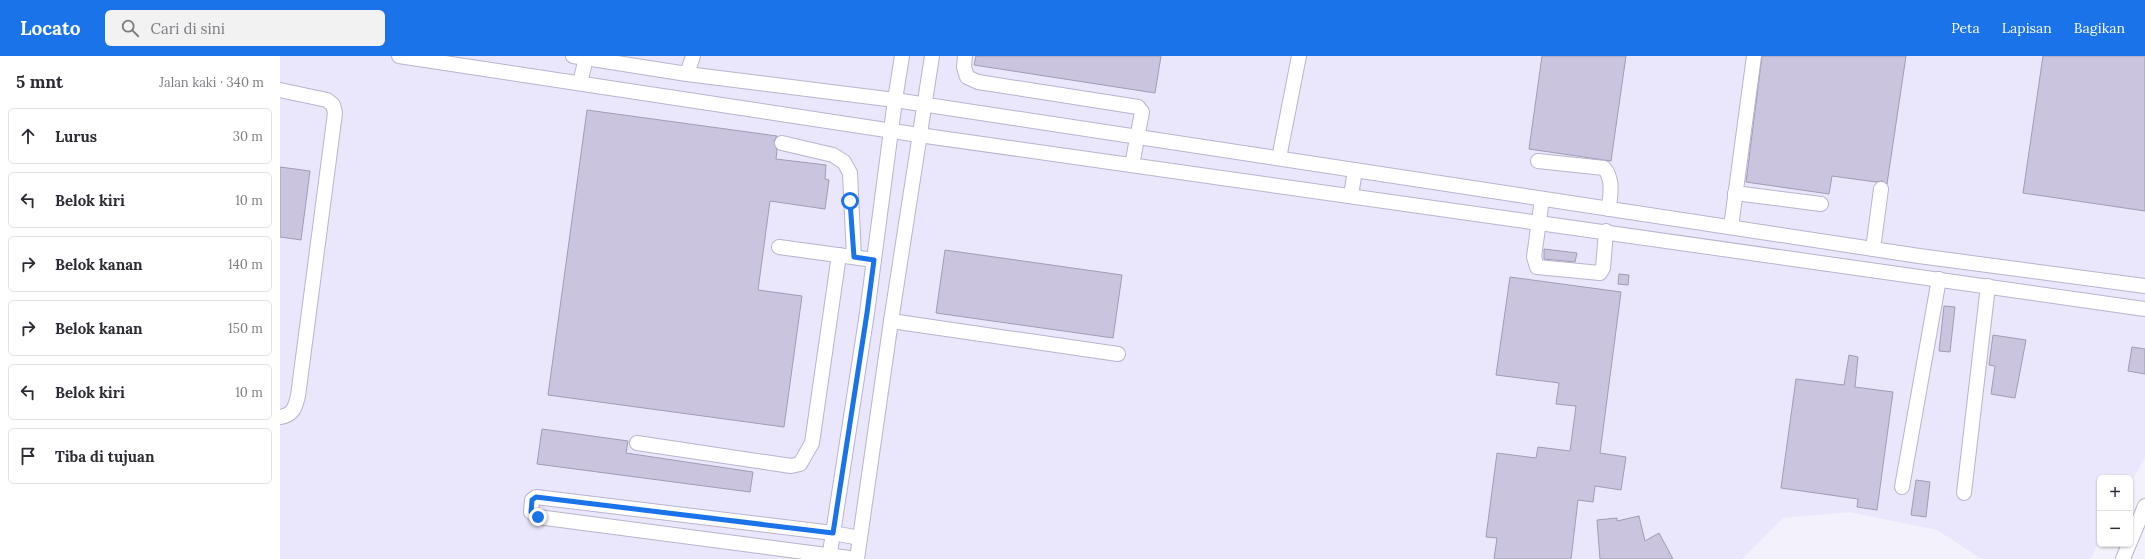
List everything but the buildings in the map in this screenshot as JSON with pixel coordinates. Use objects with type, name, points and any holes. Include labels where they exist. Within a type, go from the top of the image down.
[{"type":"street","points":[[399,56],[580,82],[919,135],[1606,231],[2145,309]]},
{"type":"street","points":[[687,74],[693,56]]},
{"type":"street","points":[[829,556],[867,313],[892,130],[894,100],[902,56]]},
{"type":"street","points":[[860,538],[833,533],[536,497],[532,500],[530,507],[531,512],[538,517],[857,559],[923,105],[932,56]]},
{"type":"street","points":[[965,56],[964,67],[967,77],[978,82],[1138,107],[1142,112],[1136,136],[1132,165]]},
{"type":"street","points":[[1278,158],[1300,56]]},
{"type":"street","points":[[1731,227],[1754,56]]},
{"type":"street","points":[[580,82],[580,57],[687,74],[894,100],[1873,249],[2145,286]]},
{"type":"street","points":[[280,90],[327,100],[333,106],[335,113],[298,396],[295,410],[287,416],[280,418]]},
{"type":"street","points":[[782,143],[833,155],[844,162],[850,173],[854,257]]},
{"type":"street","points":[[1538,161],[1604,168],[1610,174],[1611,181],[1609,209]]},
{"type":"street","points":[[1351,196],[1355,170]]},
{"type":"street","points":[[1873,249],[1881,189]]},
{"type":"street","points":[[1736,193],[1821,204]]},
{"type":"street","points":[[1542,199],[1534,257],[1537,267],[1600,273],[1603,268],[1606,231]]},
{"type":"street","points":[[779,247],[874,260]]},
{"type":"street","points":[[637,443],[791,466],[800,464],[812,443],[838,255]]},
{"type":"street","points":[[1902,488],[1939,279]]},
{"type":"street","points":[[1964,493],[1988,286]]},
{"type":"street","points":[[891,321],[1118,354]]},
{"type":"street","points":[[2133,536],[2145,506]]},
{"type":"street","points":[[2123,559],[2128,547]]},
{"type":"shaded area","points":[[280,56],[2145,56],[2145,457],[2133,479],[2133,475],[2097,475],[2097,546],[2090,559],[1982,559],[1937,530],[1849,512],[1783,518],[1742,559],[280,559]]},
{"type":"route","points":[[538,517],[534,516],[530,507],[532,500],[536,497],[833,533],[874,260],[854,257],[850,201]]}]
